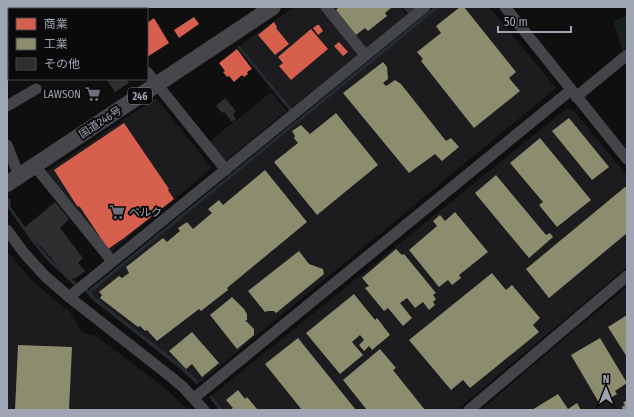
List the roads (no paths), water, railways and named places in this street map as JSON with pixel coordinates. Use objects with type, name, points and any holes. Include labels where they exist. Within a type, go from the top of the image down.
[{"type":"highway","name":"国道246号","points":[[13,180],[273,7]]},
{"type":"street","points":[[326,7],[365,55]]},
{"type":"street","points":[[69,297],[425,7]]},
{"type":"street","points":[[505,7],[627,159]]},
{"type":"street","points":[[194,398],[574,93],[627,55]]},
{"type":"street","points":[[148,73],[226,170]]},
{"type":"street","points":[[7,106],[36,89]]},
{"type":"street","points":[[7,145],[13,180]]},
{"type":"street","points":[[34,165],[112,261]]},
{"type":"street","points":[[7,230],[24,253],[45,276],[69,297],[171,377],[194,398],[204,410]]},
{"type":"street","points":[[469,410],[627,276]]},
{"type":"waterway","points":[[89,292],[437,7]]},
{"type":"waterway","points":[[239,47],[290,109]]},
{"type":"waterway","points":[[9,200],[9,207],[34,242],[50,261],[76,285]]},
{"type":"waterway","points":[[87,291],[94,299],[179,365],[197,382]]},
{"type":"waterway","points":[[211,397],[221,410]]},
{"type":"place","name":"LAWSON","points":[[93,94]]},
{"type":"place","name":"ベルク","points":[[117,212]]}]
